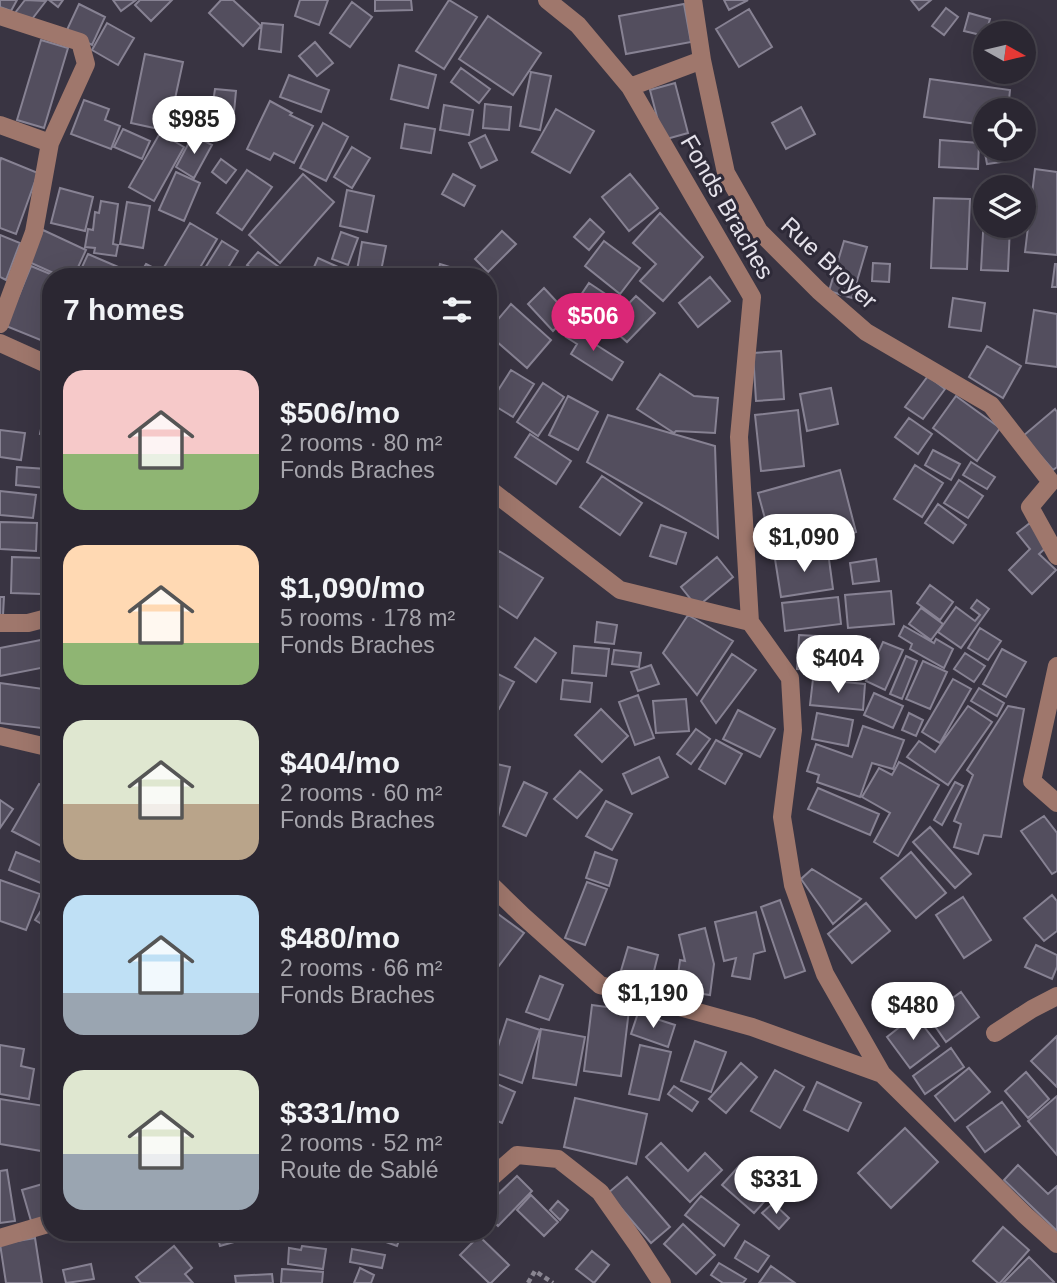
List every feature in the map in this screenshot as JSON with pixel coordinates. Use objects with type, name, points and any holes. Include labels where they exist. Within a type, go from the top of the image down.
[{"type":"street","name":"Fonds Braches","points":[[547,0],[578,25],[630,87],[751,297],[739,437],[750,622]]},
{"type":"street","name":"Rue Broyer","points":[[693,0],[702,60],[726,173],[759,231],[819,291],[866,332],[990,405],[1054,486],[1030,507],[1057,556]]},
{"type":"street","points":[[0,16],[80,41],[86,64],[50,143],[34,232],[0,324]]},
{"type":"street","points":[[630,87],[702,60]]},
{"type":"street","points":[[0,125],[50,143]]},
{"type":"street","points":[[0,343],[42,362]]},
{"type":"street","points":[[497,495],[620,590],[750,622],[790,678],[793,730],[782,817],[793,886],[825,974],[882,1073],[1057,1244]]},
{"type":"street","points":[[0,623],[28,623],[42,619]]},
{"type":"street","points":[[1057,666],[1032,781],[1057,803]]},
{"type":"street","points":[[0,736],[42,746]]},
{"type":"street","points":[[497,891],[600,985],[752,1027],[882,1073]]},
{"type":"street","points":[[995,1033],[1057,996]]},
{"type":"street","points":[[497,1172],[517,1155],[558,1159],[600,1192],[662,1283]]},
{"type":"street","points":[[0,1238],[42,1226]]},
{"type":"path","points":[[528,1283],[535,1270],[553,1283]]},
{"type":"building","points":[[0,0],[17,0],[11,11],[0,7]]},
{"type":"building","points":[[25,0],[46,1],[29,23],[15,13]]},
{"type":"building","points":[[49,0],[63,0],[58,7]]},
{"type":"building","points":[[113,0],[136,0],[121,11]]},
{"type":"building","points":[[140,0],[172,0],[151,21],[135,5]]},
{"type":"building","points":[[221,0],[233,0],[261,26],[243,46],[209,13]]},
{"type":"building","points":[[300,0],[328,0],[319,25],[295,16]]},
{"type":"building","points":[[375,0],[411,0],[412,10],[375,11]]},
{"type":"building","points":[[449,0],[477,17],[444,69],[416,51]]},
{"type":"building","points":[[724,0],[748,0],[729,10]]},
{"type":"building","points":[[911,0],[931,0],[919,10]]},
{"type":"building","points":[[352,2],[372,17],[350,47],[330,33]]},
{"type":"building","points":[[79,4],[105,17],[92,45],[66,32]]},
{"type":"building","points":[[684,4],[691,42],[626,54],[619,16]]},
{"type":"building","points":[[946,8],[958,17],[944,35],[932,26]]},
{"type":"building","points":[[749,9],[772,47],[739,67],[716,29]]},
{"type":"building","points":[[969,13],[990,19],[973,21],[973,33],[964,31]]},
{"type":"building","points":[[488,16],[541,53],[513,95],[459,59]]},
{"type":"building","points":[[107,23],[134,38],[118,65],[92,50]]},
{"type":"building","points":[[262,23],[283,25],[281,52],[259,49]]},
{"type":"building","points":[[41,40],[68,48],[44,128],[17,120]]},
{"type":"building","points":[[315,42],[333,63],[317,76],[299,56]]},
{"type":"building","points":[[145,54],[183,62],[168,131],[131,123]]},
{"type":"building","points":[[399,65],[436,75],[428,108],[391,99]]},
{"type":"building","points":[[461,68],[490,89],[479,103],[451,82]]},
{"type":"building","points":[[531,72],[551,76],[540,130],[520,126]]},
{"type":"building","points":[[289,75],[329,90],[321,112],[280,97]]},
{"type":"building","points":[[930,79],[1010,90],[1009,98],[973,98],[973,123],[924,117]]},
{"type":"building","points":[[675,83],[688,133],[663,140],[650,90]]},
{"type":"building","points":[[215,89],[236,91],[234,112],[212,109]]},
{"type":"building","points":[[84,100],[109,109],[105,120],[120,126],[111,149],[71,134]]},
{"type":"building","points":[[270,101],[313,126],[294,163],[274,153],[270,160],[247,149]]},
{"type":"building","points":[[485,104],[511,107],[509,130],[483,128]]},
{"type":"building","points":[[444,105],[473,110],[469,135],[440,130]]},
{"type":"building","points":[[801,107],[815,134],[786,149],[772,123]]},
{"type":"building","points":[[556,109],[594,131],[570,173],[532,152]]},
{"type":"building","points":[[201,118],[219,120],[217,138],[199,136]]},
{"type":"building","points":[[323,123],[348,137],[326,181],[300,168]]},
{"type":"building","points":[[405,124],[435,129],[431,153],[401,148]]},
{"type":"building","points":[[123,129],[150,141],[142,159],[114,147]]},
{"type":"building","points":[[160,133],[184,147],[154,201],[129,187]]},
{"type":"building","points":[[193,135],[212,145],[194,178],[176,167]]},
{"type":"building","points":[[485,135],[497,160],[481,168],[469,143]]},
{"type":"building","points":[[940,140],[973,143],[973,161],[978,161],[978,169],[939,167]]},
{"type":"building","points":[[352,147],[370,158],[352,188],[334,177]]},
{"type":"building","points":[[1,158],[38,173],[16,234],[0,228]]},
{"type":"building","points":[[221,159],[236,170],[226,183],[212,172]]},
{"type":"building","points":[[986,161],[1008,161],[987,164]]},
{"type":"building","points":[[1035,169],[1057,172],[1057,255],[1025,252],[1027,238],[1036,238]]},
{"type":"building","points":[[247,170],[272,187],[242,230],[217,213]]},
{"type":"building","points":[[176,172],[200,183],[184,221],[159,210]]},
{"type":"building","points":[[303,174],[334,202],[280,263],[249,235]]},
{"type":"building","points":[[453,174],[475,186],[464,206],[442,194]]},
{"type":"building","points":[[630,174],[658,208],[629,231],[602,197]]},
{"type":"building","points":[[60,188],[93,197],[85,231],[51,223]]},
{"type":"building","points":[[347,190],[374,196],[367,232],[340,226]]},
{"type":"building","points":[[934,198],[970,199],[967,269],[931,268]]},
{"type":"building","points":[[101,201],[118,204],[113,244],[118,245],[116,256],[94,253],[95,248],[85,247],[88,229],[93,230],[95,212],[99,213]]},
{"type":"building","points":[[127,202],[150,206],[143,248],[120,244]]},
{"type":"building","points":[[660,213],[703,257],[663,301],[640,281],[656,264],[633,243]]},
{"type":"building","points":[[590,219],[604,232],[589,250],[574,237]]},
{"type":"building","points":[[190,223],[217,239],[200,268],[164,268]]},
{"type":"building","points":[[43,230],[86,250],[78,268],[42,268],[29,262]]},
{"type":"building","points":[[502,231],[516,244],[492,268],[484,268],[475,259]]},
{"type":"building","points":[[341,232],[358,238],[348,265],[332,259]]},
{"type":"building","points":[[0,235],[20,243],[6,280],[0,277]]},
{"type":"building","points":[[983,238],[1009,238],[1008,271],[981,270]]},
{"type":"building","points":[[222,241],[238,251],[228,268],[205,268]]},
{"type":"building","points":[[604,241],[640,268],[620,294],[585,266]]},
{"type":"building","points":[[844,241],[867,247],[852,298],[829,291]]},
{"type":"building","points":[[362,242],[386,246],[382,268],[357,268]]},
{"type":"building","points":[[258,252],[279,267],[251,268],[247,265]]},
{"type":"building","points":[[88,254],[121,268],[82,268]]},
{"type":"building","points":[[318,258],[340,268],[314,268]]},
{"type":"building","points":[[873,263],[890,264],[889,282],[872,281]]},
{"type":"building","points":[[1055,264],[1057,287],[1052,287]]},
{"type":"building","points":[[31,266],[42,271],[42,341],[6,326]]},
{"type":"building","points":[[710,277],[730,301],[698,327],[679,303]]},
{"type":"building","points":[[589,283],[616,301],[599,327],[571,310]]},
{"type":"building","points":[[544,288],[569,315],[553,331],[528,304]]},
{"type":"building","points":[[636,296],[655,313],[627,342],[608,325]]},
{"type":"building","points":[[953,298],[985,303],[981,331],[949,327]]},
{"type":"building","points":[[511,304],[551,340],[527,368],[497,342],[497,320]]},
{"type":"building","points":[[1034,310],[1057,314],[1057,367],[1026,363]]},
{"type":"building","points":[[575,323],[589,331],[584,337],[623,362],[612,380],[571,354],[577,344],[566,337]]},
{"type":"building","points":[[987,346],[1021,366],[1003,398],[969,377]]},
{"type":"building","points":[[781,351],[784,399],[756,401],[753,353]]},
{"type":"building","points":[[511,370],[534,384],[513,417],[497,407],[497,392]]},
{"type":"building","points":[[660,374],[694,396],[718,398],[715,433],[674,433],[637,409]]},
{"type":"building","points":[[928,376],[945,389],[923,419],[905,407]]},
{"type":"building","points":[[543,383],[564,397],[538,436],[517,422]]},
{"type":"building","points":[[831,388],[838,424],[807,431],[800,394]]},
{"type":"building","points":[[568,396],[598,412],[578,450],[549,435]]},
{"type":"building","points":[[956,396],[1000,428],[977,461],[933,428]]},
{"type":"building","points":[[1055,409],[1057,467],[1053,470],[1023,436]]},
{"type":"building","points":[[798,410],[804,466],[761,471],[755,415]]},
{"type":"building","points":[[608,415],[715,446],[718,538],[587,462]]},
{"type":"building","points":[[909,418],[932,434],[918,454],[895,437]]},
{"type":"building","points":[[0,430],[25,433],[21,460],[0,457]]},
{"type":"building","points":[[530,434],[571,461],[556,484],[515,457]]},
{"type":"building","points":[[933,450],[960,464],[951,480],[925,465]]},
{"type":"building","points":[[971,462],[995,477],[987,489],[963,475]]},
{"type":"building","points":[[915,465],[943,483],[922,517],[894,499]]},
{"type":"building","points":[[17,467],[42,469],[42,488],[16,485]]},
{"type":"building","points":[[840,470],[856,532],[775,555],[758,493]]},
{"type":"building","points":[[602,476],[642,503],[620,535],[580,507]]},
{"type":"building","points":[[959,480],[983,496],[968,518],[944,503]]},
{"type":"building","points":[[0,491],[36,495],[33,518],[0,515]]},
{"type":"building","points":[[938,504],[966,525],[953,543],[925,523]]},
{"type":"building","points":[[0,522],[37,523],[36,551],[0,549]]},
{"type":"building","points":[[1030,523],[1048,546],[1039,554],[1056,570],[1032,594],[1009,570],[1030,549],[1017,533]]},
{"type":"building","points":[[661,525],[686,533],[676,564],[650,556]]},
{"type":"building","points":[[499,551],[543,578],[517,618],[497,605]]},
{"type":"building","points":[[828,552],[833,589],[781,597],[775,559]]},
{"type":"building","points":[[12,557],[42,558],[41,594],[11,593]]},
{"type":"building","points":[[717,557],[733,577],[697,607],[681,587]]},
{"type":"building","points":[[876,559],[879,581],[853,584],[850,563]]},
{"type":"building","points":[[930,585],[953,602],[940,620],[917,603]]},
{"type":"building","points":[[891,591],[894,624],[848,628],[845,595]]},
{"type":"building","points":[[0,597],[4,597],[3,615],[0,615]]},
{"type":"building","points":[[838,597],[841,624],[785,631],[782,603]]},
{"type":"building","points":[[977,600],[989,609],[961,648],[938,632],[956,607],[975,621],[980,615],[971,608]]},
{"type":"building","points":[[921,608],[943,624],[931,640],[909,624]]},
{"type":"building","points":[[688,615],[733,641],[697,695],[663,653]]},
{"type":"building","points":[[597,622],[617,625],[614,644],[595,642]]},
{"type":"building","points":[[904,626],[934,643],[936,639],[953,649],[944,668],[910,649],[912,644],[899,636]]},
{"type":"building","points":[[980,628],[1001,641],[988,660],[968,648]]},
{"type":"building","points":[[799,635],[870,639],[867,673],[797,669]]},
{"type":"building","points":[[535,638],[556,653],[536,682],[515,667]]},
{"type":"building","points":[[42,640],[42,668],[0,676],[0,648]]},
{"type":"building","points":[[883,642],[903,650],[885,690],[866,681]]},
{"type":"building","points":[[574,646],[609,649],[606,676],[572,673]]},
{"type":"building","points":[[1002,649],[1026,662],[1006,697],[983,684]]},
{"type":"building","points":[[614,650],[641,653],[639,667],[612,664]]},
{"type":"building","points":[[965,653],[985,666],[974,682],[954,669]]},
{"type":"building","points":[[732,654],[756,670],[716,723],[701,701]]},
{"type":"building","points":[[906,656],[917,661],[902,699],[890,694]]},
{"type":"building","points":[[923,661],[947,672],[930,709],[906,699]]},
{"type":"building","points":[[651,665],[659,684],[638,691],[631,672]]},
{"type":"building","points":[[497,674],[514,682],[499,709],[497,708]]},
{"type":"building","points":[[813,679],[865,684],[863,710],[810,705]]},
{"type":"building","points":[[953,679],[971,689],[940,743],[922,732]]},
{"type":"building","points":[[563,680],[592,683],[590,702],[561,699]]},
{"type":"building","points":[[0,683],[42,689],[42,728],[0,723]]},
{"type":"building","points":[[979,688],[1004,703],[997,716],[971,701]]},
{"type":"building","points":[[874,693],[903,706],[893,728],[864,715]]},
{"type":"building","points":[[638,695],[654,738],[635,745],[619,702]]},
{"type":"building","points":[[686,699],[689,731],[656,733],[653,701]]},
{"type":"building","points":[[968,706],[992,722],[948,785],[907,757],[919,741],[935,752]]},
{"type":"building","points":[[1008,706],[1024,709],[1001,837],[984,835],[978,854],[954,847],[961,824],[954,821],[973,775],[967,770]]},
{"type":"building","points":[[601,709],[628,736],[602,762],[575,735]]},
{"type":"building","points":[[738,710],[775,729],[760,757],[723,739]]},
{"type":"building","points":[[817,713],[853,720],[848,746],[812,739]]},
{"type":"building","points":[[909,713],[923,720],[916,736],[902,730]]},
{"type":"building","points":[[863,726],[904,740],[893,769],[872,763],[860,797],[817,782],[819,775],[807,771],[816,744],[852,757]]},
{"type":"building","points":[[696,729],[710,739],[691,764],[677,754]]},
{"type":"building","points":[[716,740],[742,754],[725,784],[699,769]]},
{"type":"building","points":[[659,757],[668,777],[632,794],[623,774]]},
{"type":"building","points":[[899,762],[939,785],[898,856],[874,842],[890,813],[862,797],[879,768],[892,775]]},
{"type":"building","points":[[497,764],[510,767],[497,821]]},
{"type":"building","points":[[580,771],[602,790],[577,818],[554,799]]},
{"type":"building","points":[[524,782],[547,793],[526,836],[503,826]]},
{"type":"building","points":[[955,782],[963,786],[942,825],[934,820]]},
{"type":"building","points":[[39,784],[42,786],[42,846],[12,831]]},
{"type":"building","points":[[818,788],[879,814],[870,835],[808,809]]},
{"type":"building","points":[[0,800],[13,809],[0,828]]},
{"type":"building","points":[[606,801],[632,814],[612,850],[586,836]]},
{"type":"building","points":[[1044,816],[1057,833],[1057,871],[1052,874],[1021,831]]},
{"type":"building","points":[[930,827],[971,874],[955,888],[913,842]]},
{"type":"building","points":[[16,852],[42,863],[42,884],[9,870]]},
{"type":"building","points":[[595,852],[617,860],[609,886],[586,878]]},
{"type":"building","points":[[911,852],[946,893],[916,918],[881,878]]},
{"type":"building","points":[[812,869],[861,899],[833,924],[801,879]]},
{"type":"building","points":[[0,880],[40,894],[26,930],[0,921]]},
{"type":"building","points":[[587,882],[607,889],[585,945],[565,938]]},
{"type":"building","points":[[1052,895],[1057,901],[1057,931],[1044,941],[1024,918]]},
{"type":"building","points":[[963,897],[991,940],[964,958],[936,915]]},
{"type":"building","points":[[780,900],[805,971],[785,978],[761,907]]},
{"type":"building","points":[[866,903],[890,931],[852,963],[828,934]]},
{"type":"building","points":[[42,909],[42,924],[35,920]]},
{"type":"building","points":[[756,912],[765,951],[754,954],[750,979],[732,976],[736,958],[724,961],[715,922]]},
{"type":"building","points":[[497,913],[524,933],[497,968]]},
{"type":"building","points":[[705,928],[714,964],[710,995],[676,990],[680,960],[685,961],[679,935]]},
{"type":"building","points":[[1036,945],[1057,955],[1057,967],[1052,979],[1025,967]]},
{"type":"building","points":[[628,947],[658,955],[651,983],[620,974]]},
{"type":"building","points":[[540,976],[563,985],[549,1020],[526,1012]]},
{"type":"building","points":[[961,992],[979,1017],[946,1042],[928,1016]]},
{"type":"building","points":[[592,1005],[629,1010],[621,1076],[584,1071]]},
{"type":"building","points":[[638,1013],[675,1025],[668,1047],[631,1034]]},
{"type":"building","points":[[915,1015],[939,1046],[910,1068],[887,1037]]},
{"type":"building","points":[[507,1019],[540,1030],[522,1083],[497,1074],[497,1050]]},
{"type":"building","points":[[541,1029],[585,1037],[576,1085],[533,1078]]},
{"type":"building","points":[[1057,1036],[1057,1087],[1031,1061]]},
{"type":"building","points":[[695,1041],[726,1052],[711,1092],[681,1081]]},
{"type":"building","points":[[0,1045],[24,1049],[21,1066],[34,1069],[29,1099],[0,1094]]},
{"type":"building","points":[[640,1045],[671,1052],[659,1100],[629,1094]]},
{"type":"building","points":[[951,1048],[964,1067],[925,1094],[913,1076]]},
{"type":"building","points":[[741,1063],[757,1077],[726,1113],[709,1099]]},
{"type":"building","points":[[969,1068],[990,1092],[955,1121],[935,1096]]},
{"type":"building","points":[[775,1070],[804,1087],[780,1128],[751,1111]]},
{"type":"building","points":[[1026,1072],[1049,1099],[1028,1118],[1005,1091]]},
{"type":"building","points":[[817,1082],[861,1103],[848,1131],[804,1110]]},
{"type":"building","points":[[497,1084],[515,1092],[502,1123],[497,1121]]},
{"type":"building","points":[[674,1086],[698,1102],[692,1111],[668,1094]]},
{"type":"building","points":[[1057,1096],[1057,1155],[1028,1121]]},
{"type":"building","points":[[575,1098],[647,1114],[636,1164],[564,1147]]},
{"type":"building","points":[[0,1099],[42,1106],[42,1151],[0,1144]]},
{"type":"building","points":[[1002,1102],[1020,1126],[985,1152],[967,1127]]},
{"type":"building","points":[[905,1128],[938,1162],[891,1208],[858,1173]]},
{"type":"building","points":[[661,1143],[688,1171],[705,1153],[722,1170],[690,1202],[646,1157]]},
{"type":"building","points":[[740,1165],[772,1193],[754,1213],[722,1185]]},
{"type":"building","points":[[1018,1165],[1048,1194],[1057,1186],[1057,1231],[1004,1180]]},
{"type":"building","points":[[7,1170],[15,1221],[0,1223],[0,1171]]},
{"type":"building","points":[[517,1176],[532,1191],[498,1226],[497,1195]]},
{"type":"building","points":[[627,1177],[670,1227],[651,1243],[608,1193]]},
{"type":"building","points":[[42,1184],[42,1218],[31,1221],[22,1190]]},
{"type":"building","points":[[531,1195],[558,1222],[544,1236],[517,1210]]},
{"type":"building","points":[[701,1196],[739,1225],[724,1246],[685,1215]]},
{"type":"building","points":[[558,1201],[568,1210],[560,1220],[550,1210]]},
{"type":"building","points":[[773,1203],[789,1218],[779,1229],[762,1213]]},
{"type":"building","points":[[683,1224],[715,1255],[696,1274],[664,1244]]},
{"type":"building","points":[[1003,1227],[1029,1250],[998,1283],[973,1261]]},
{"type":"building","points":[[35,1238],[42,1283],[6,1283],[0,1244]]},
{"type":"building","points":[[219,1241],[238,1241],[220,1246]]},
{"type":"building","points":[[383,1241],[399,1241],[397,1246]]},
{"type":"building","points":[[474,1241],[484,1241],[509,1265],[489,1283],[460,1255]]},
{"type":"building","points":[[745,1241],[769,1256],[758,1272],[735,1258]]},
{"type":"building","points":[[174,1246],[192,1268],[185,1274],[193,1283],[141,1283],[136,1277]]},
{"type":"building","points":[[302,1246],[326,1249],[323,1269],[288,1264],[289,1248],[301,1250]]},
{"type":"building","points":[[352,1249],[385,1255],[382,1268],[350,1262]]},
{"type":"building","points":[[592,1251],[609,1265],[594,1283],[576,1269]]},
{"type":"building","points":[[1029,1257],[1054,1282],[1003,1283]]},
{"type":"building","points":[[719,1263],[746,1279],[743,1283],[723,1283],[711,1275]]},
{"type":"building","points":[[91,1264],[94,1279],[66,1283],[63,1270]]},
{"type":"building","points":[[771,1266],[795,1283],[759,1283]]},
{"type":"building","points":[[360,1268],[374,1275],[371,1283],[354,1283]]},
{"type":"building","points":[[282,1269],[323,1272],[322,1283],[281,1283]]},
{"type":"building","points":[[272,1274],[273,1283],[236,1283],[235,1276]]}]
